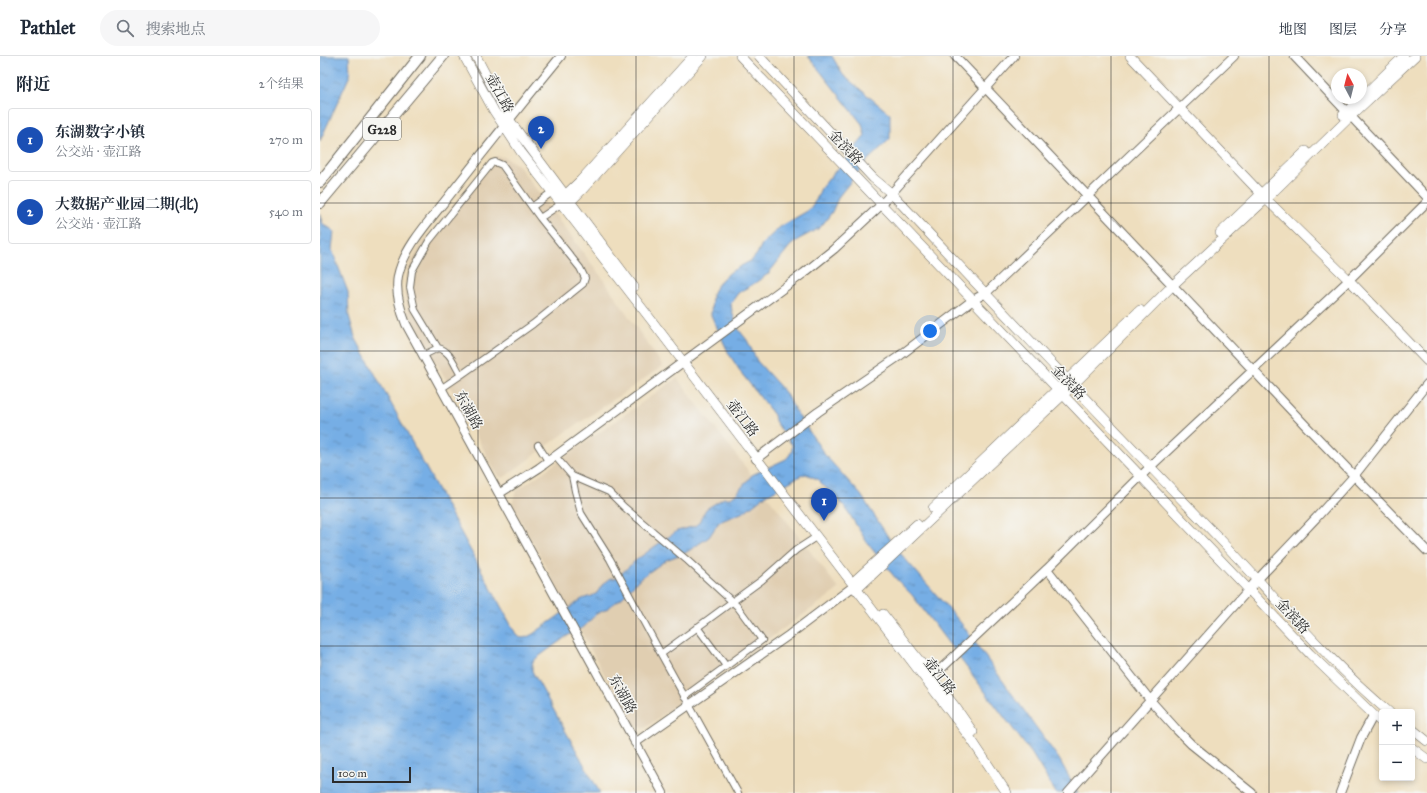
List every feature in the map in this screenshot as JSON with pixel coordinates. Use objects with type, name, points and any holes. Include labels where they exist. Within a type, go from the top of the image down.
[{"type":"highway","name":"G228","points":[[320,182],[420,56]]},
{"type":"highway","name":"G228","points":[[321,202],[443,56]]},
{"type":"main road","name":"壶江路","points":[[464,56],[486,98],[856,585],[929,679],[975,735],[1013,793]]},
{"type":"main road","name":"壶江路","points":[[476,56],[506,123],[521,152],[552,192],[564,202]]},
{"type":"main road","points":[[564,202],[580,181],[693,56]]},
{"type":"main road","points":[[564,202],[703,56]]},
{"type":"main road","name":"金滨路","points":[[740,56],[1142,476],[1310,654],[1379,721]]},
{"type":"main road","name":"金滨路","points":[[759,56],[873,178],[891,193],[1258,579],[1333,661],[1386,709]]},
{"type":"main road","points":[[1130,56],[1182,106]]},
{"type":"main road","points":[[1138,56],[1182,106],[1266,194],[1427,352]]},
{"type":"main road","points":[[1367,92],[1404,56]]},
{"type":"main road","points":[[856,585],[1070,383],[1171,283],[1349,114],[1415,56]]},
{"type":"main road","points":[[1349,114],[1356,104]]},
{"type":"main road","points":[[1350,278],[1427,361]]},
{"type":"main road","name":"壶江路","points":[[784,490],[816,537],[856,585]]},
{"type":"main road","points":[[1227,567],[1236,557]]},
{"type":"main road","points":[[1268,610],[1278,601]]},
{"type":"main road","name":"壶江路","points":[[929,679],[1007,793]]},
{"type":"main road","points":[[1415,732],[1427,741]]},
{"type":"main road","points":[[1415,750],[1427,759]]},
{"type":"street","name":"东湖路","points":[[561,56],[506,123],[421,232],[405,255],[398,277],[399,303],[406,324],[500,493],[575,634],[663,793]]},
{"type":"street","points":[[955,56],[1427,551]]},
{"type":"street","points":[[500,493],[552,458],[804,273],[834,249],[882,205],[891,193],[1014,56]]},
{"type":"street","points":[[761,460],[774,444],[898,357],[973,300],[986,293],[1234,56]]},
{"type":"street","points":[[1294,56],[1427,197]]},
{"type":"street","points":[[438,348],[414,310],[410,287],[412,272],[429,241],[495,162],[502,165],[540,218],[580,268],[585,278],[585,282],[533,324],[442,388]]},
{"type":"street","points":[[532,207],[552,192]]},
{"type":"street","points":[[540,218],[564,202]]},
{"type":"street","points":[[929,679],[1047,569],[1150,467],[1350,278],[1427,202]]},
{"type":"street","points":[[424,355],[438,348],[444,349],[448,352],[461,375]]},
{"type":"street","points":[[1068,793],[1258,579],[1354,476],[1427,384]]},
{"type":"street","points":[[538,445],[572,476],[609,492],[624,507],[688,561],[737,606],[762,640],[684,697]]},
{"type":"street","points":[[572,476],[582,513],[610,559],[660,654],[738,793]]},
{"type":"street","points":[[660,654],[731,601],[762,580],[796,550],[816,537]]},
{"type":"street","points":[[1047,569],[1150,700],[1184,738],[1252,793]]},
{"type":"street","points":[[635,743],[856,585]]},
{"type":"street","points":[[697,627],[726,666]]},
{"type":"street","points":[[1340,793],[1361,738],[1373,716]]},
{"type":"shaded area","points":[[495,156],[504,157],[518,165],[603,279],[663,366],[569,430],[503,478],[497,475],[451,388],[409,316],[405,297],[409,265],[422,243]]},
{"type":"shaded area","points":[[677,378],[839,589],[645,728],[632,726],[512,504],[516,491]]},
{"type":"water","points":[[320,56],[349,56],[350,75],[320,141]]},
{"type":"water","points":[[808,56],[832,56],[843,75],[890,114],[890,139],[868,160],[839,196],[832,212],[823,224],[818,229],[799,239],[790,246],[768,274],[738,293],[731,303],[732,312],[739,330],[747,340],[757,361],[784,391],[825,455],[861,495],[894,546],[961,623],[1059,759],[1078,793],[1056,793],[1032,754],[912,595],[897,580],[868,544],[845,507],[817,479],[806,474],[763,497],[744,512],[719,522],[709,537],[687,552],[666,560],[638,580],[623,597],[605,610],[596,614],[584,627],[567,636],[534,660],[532,671],[600,793],[320,793],[320,213],[322,223],[334,231],[332,250],[348,292],[349,316],[355,337],[517,636],[525,638],[533,634],[582,599],[597,593],[602,585],[611,578],[615,578],[621,574],[635,561],[677,531],[695,526],[706,509],[724,498],[731,498],[752,475],[786,459],[791,453],[792,445],[775,421],[774,415],[742,374],[729,354],[711,315],[712,295],[722,279],[732,271],[752,260],[762,244],[780,227],[809,210],[816,200],[821,188],[865,136],[862,124]]},
{"type":"place","name":"大数据产业园二期(北)","points":[[541,149]]},
{"type":"place","name":"东湖数字小镇","points":[[824,521]]}]
